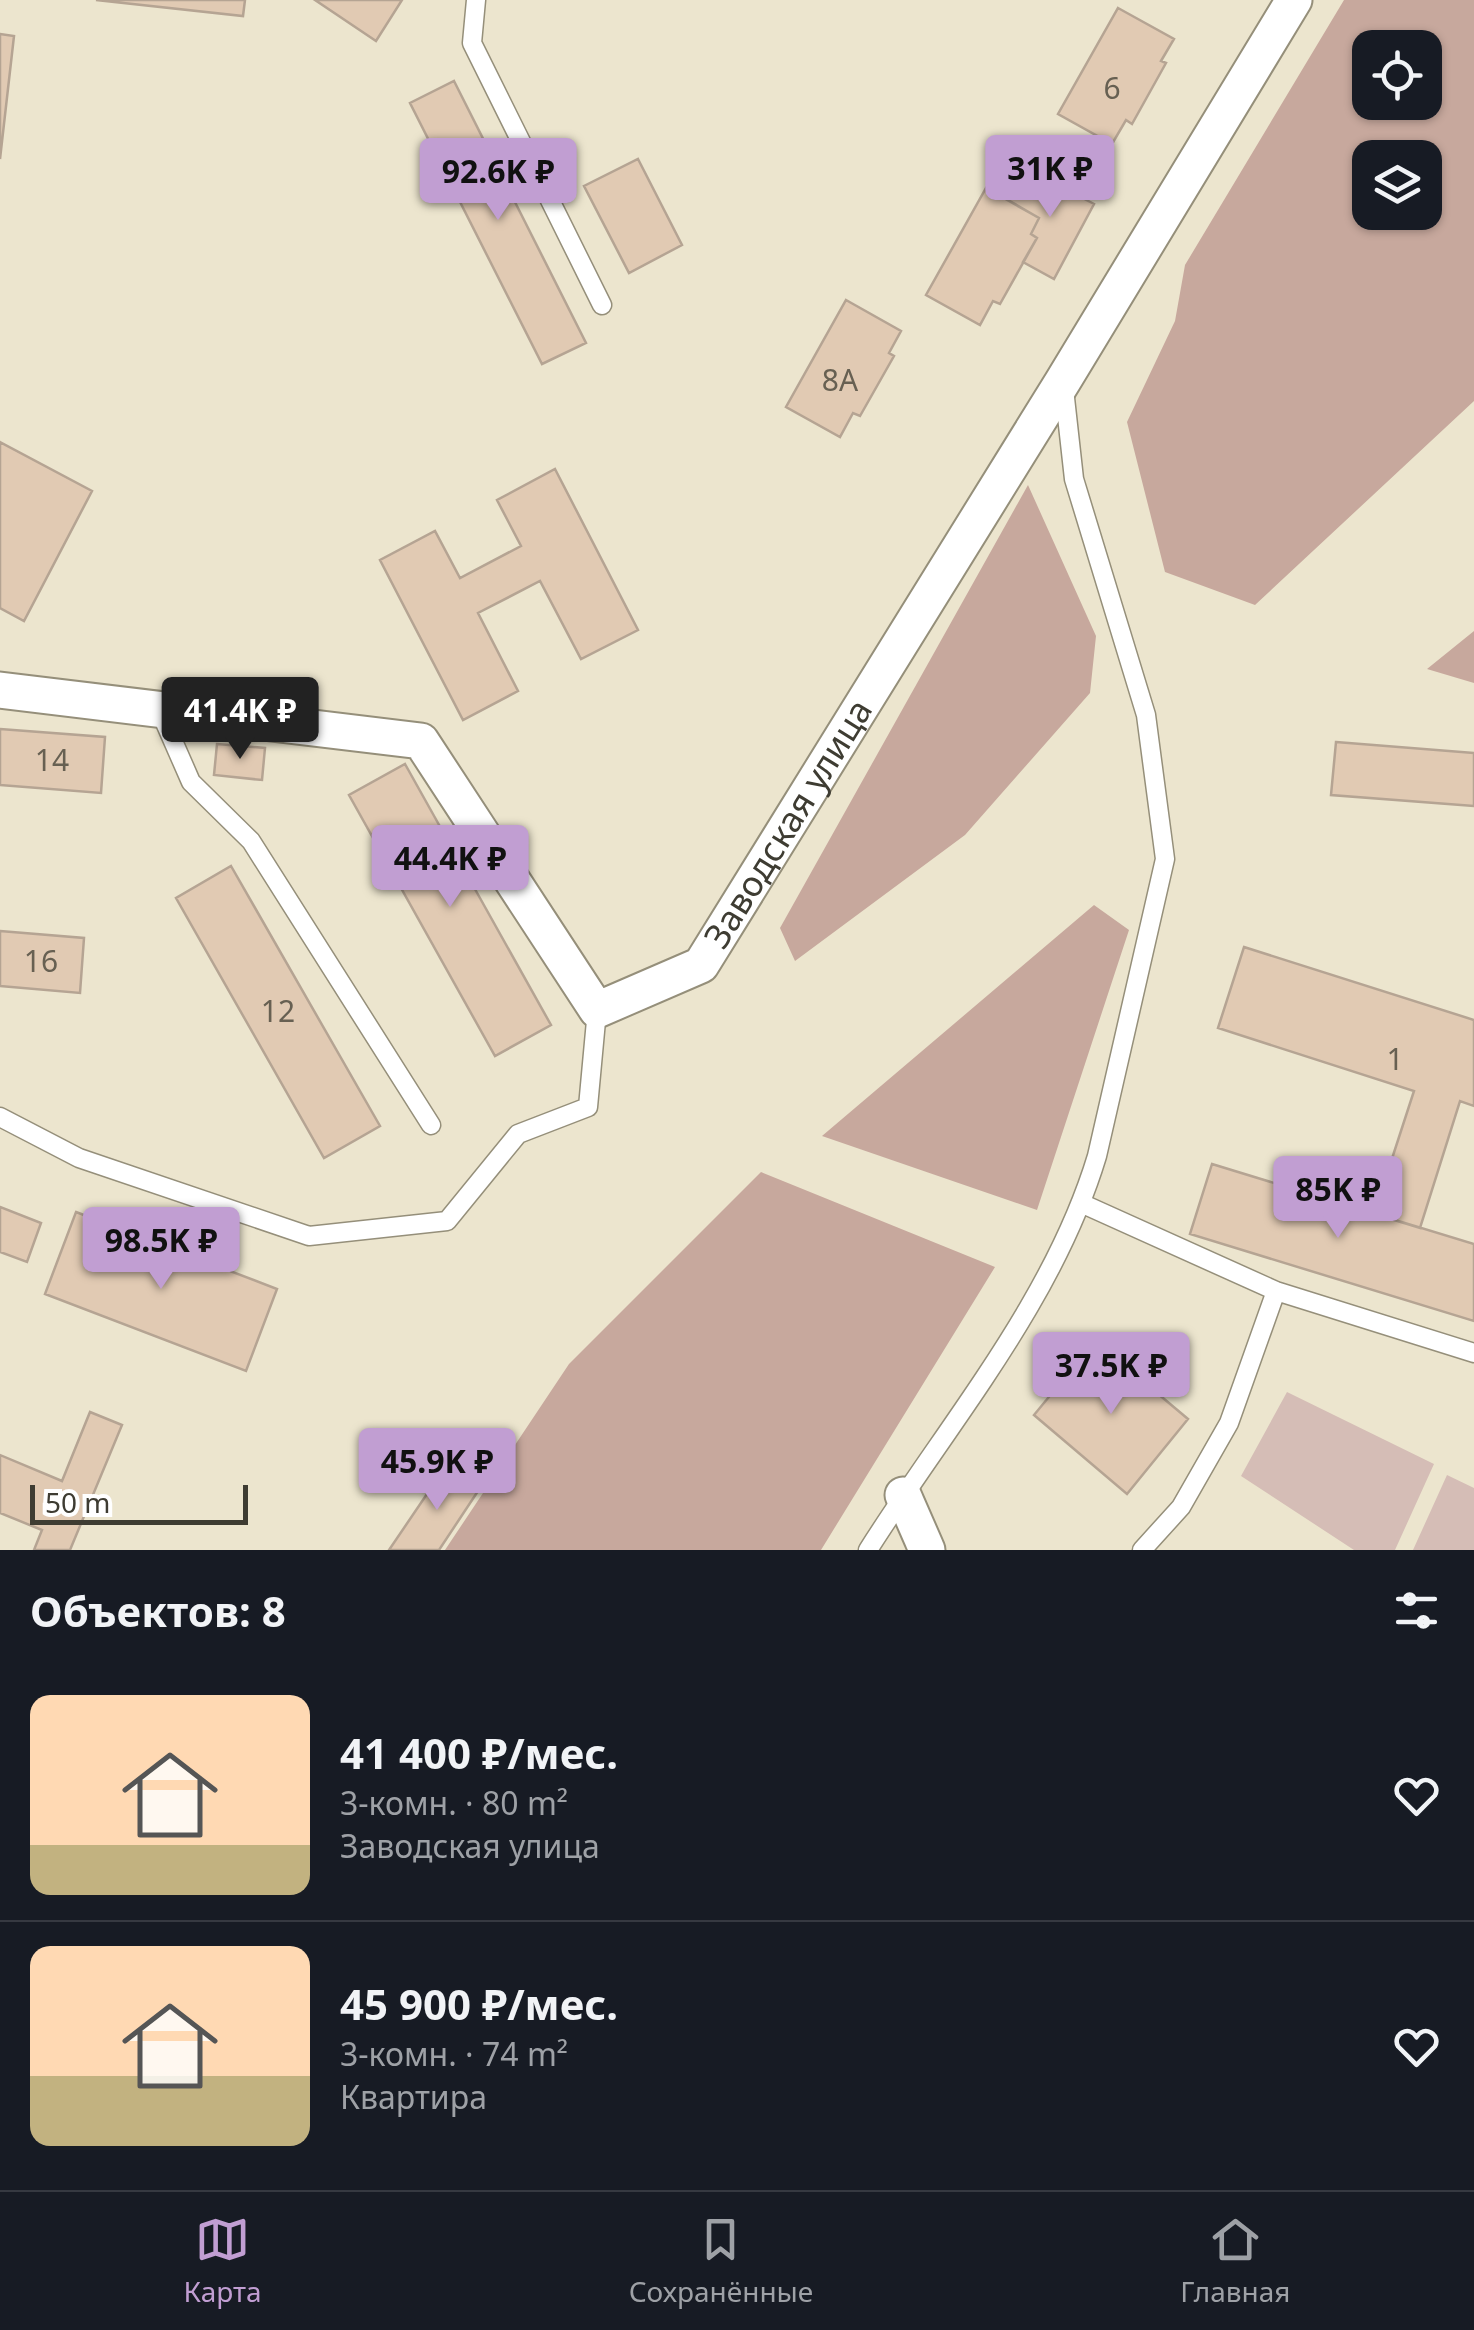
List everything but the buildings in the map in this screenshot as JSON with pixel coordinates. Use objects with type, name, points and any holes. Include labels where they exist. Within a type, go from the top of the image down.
[{"type":"street","name":"Заводская улица","points":[[598,1010],[702,965],[1294,0]]},
{"type":"street","points":[[0,690],[421,741],[598,1010]]},
{"type":"street","points":[[903,1495],[927,1550]]},
{"type":"lane","points":[[476,0],[472,43],[602,304]]},
{"type":"lane","points":[[868,1550],[1015,1332],[1083,1204],[1098,1156],[1165,859],[1146,715],[1074,479],[1063,381]]},
{"type":"lane","points":[[159,708],[190,782],[251,841],[430,1125]]},
{"type":"lane","points":[[0,1117],[79,1158],[310,1236],[447,1222],[518,1134],[588,1107],[598,1010]]},
{"type":"lane","points":[[1083,1204],[1276,1291],[1474,1353]]},
{"type":"lane","points":[[1142,1550],[1181,1507],[1228,1423],[1276,1291]]},
{"type":"shaded area","points":[[1344,0],[1474,0],[1474,401],[1255,605],[1165,572],[1127,422],[1175,321],[1185,265]]},
{"type":"shaded area","points":[[1028,485],[1096,636],[1090,693],[965,835],[795,961],[780,928]]},
{"type":"shaded area","points":[[1474,631],[1474,683],[1427,669]]},
{"type":"shaded area","points":[[1094,905],[1129,930],[1037,1210],[822,1136]]},
{"type":"shaded area","points":[[761,1172],[995,1267],[821,1550],[445,1550],[569,1364]]},
{"type":"shaded area","points":[[1287,1392],[1434,1464],[1395,1550],[1354,1550],[1241,1476]]},
{"type":"shaded area","points":[[1447,1475],[1474,1488],[1474,1550],[1413,1550]]}]
